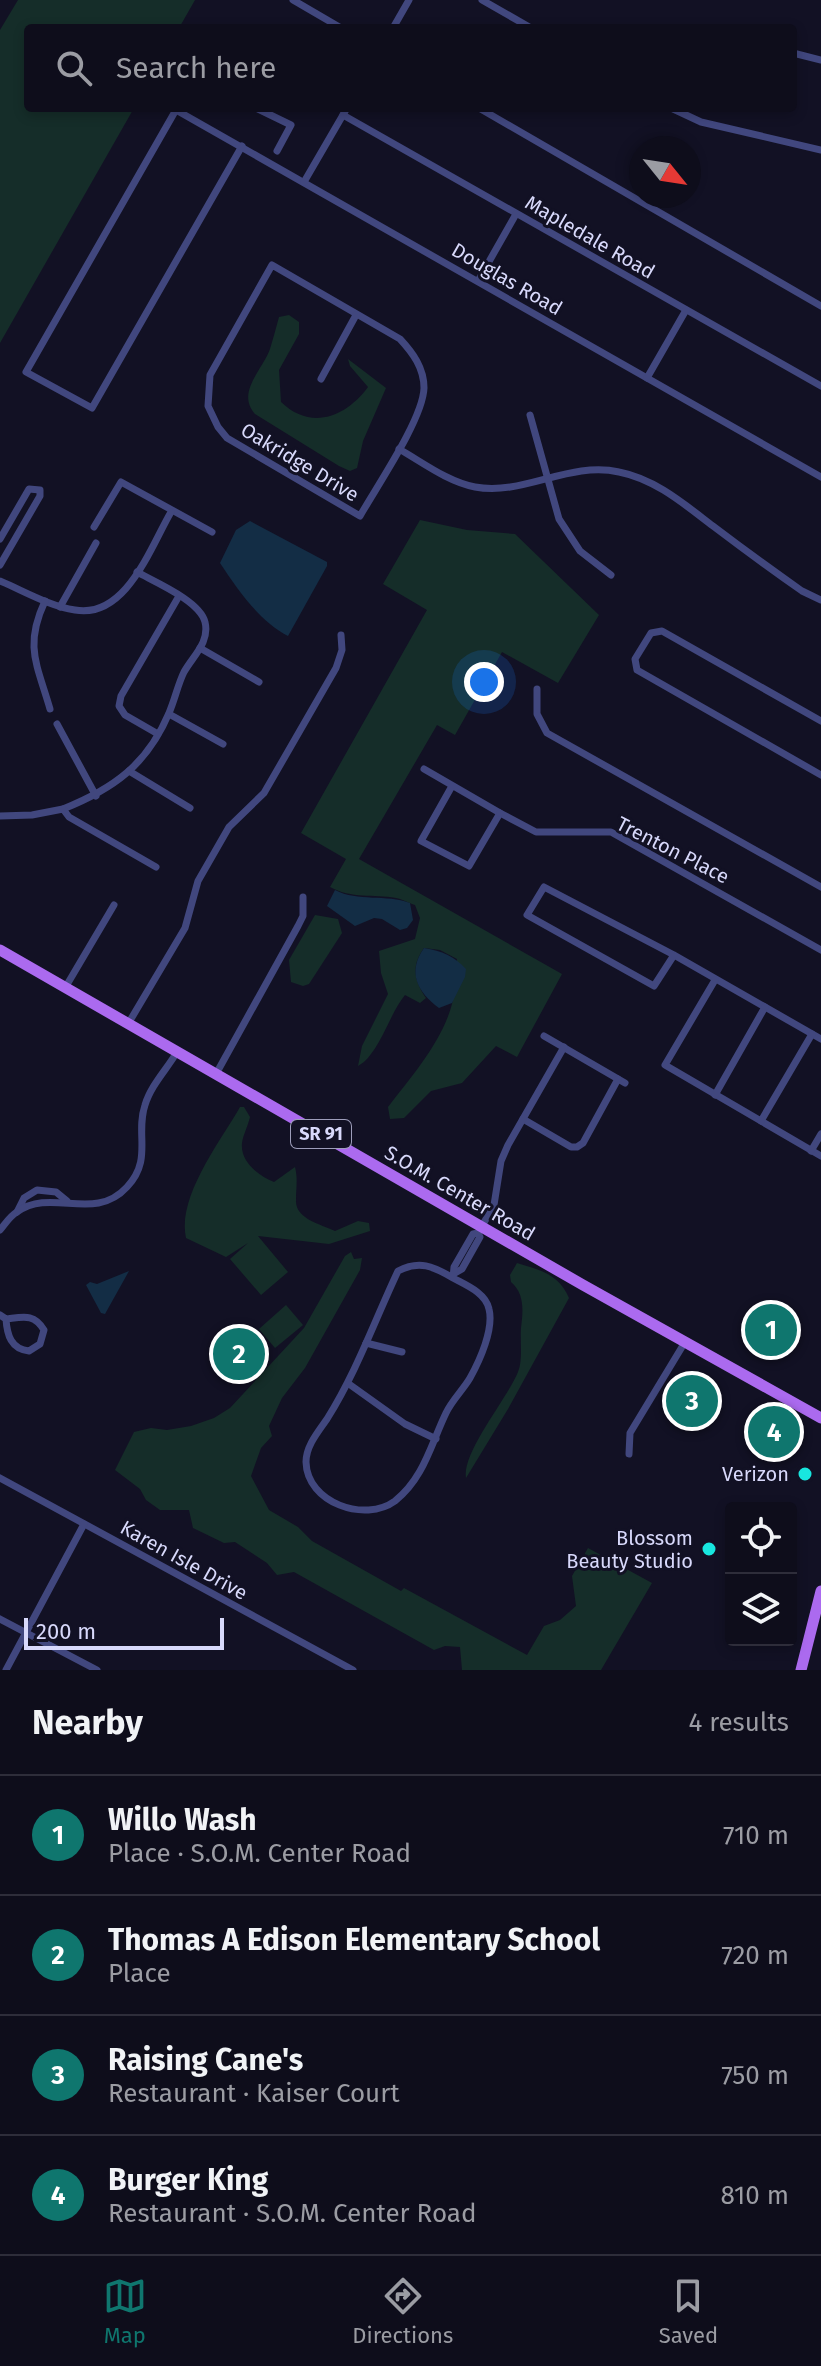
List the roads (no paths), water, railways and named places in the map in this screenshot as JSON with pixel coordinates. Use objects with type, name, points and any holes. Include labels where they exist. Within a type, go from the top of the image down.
[{"type":"main road","name":"S.O.M. Center Road","points":[[0,950],[480,1229],[821,1418]]},
{"type":"main road","points":[[801,1670],[821,1591]]},
{"type":"street","points":[[293,0],[334,24]]},
{"type":"street","points":[[395,24],[409,0]]},
{"type":"street","points":[[482,0],[524,24]]},
{"type":"street","points":[[797,54],[821,60]]},
{"type":"street","points":[[175,112],[26,372],[92,408],[242,146]]},
{"type":"street","name":"Douglas Road","points":[[182,112],[821,477]]},
{"type":"street","points":[[264,112],[291,125],[277,151]]},
{"type":"street","points":[[304,182],[344,112]]},
{"type":"street","name":"Mapledale Road","points":[[347,112],[516,214],[821,386]]},
{"type":"street","points":[[486,112],[821,306]]},
{"type":"street","points":[[680,112],[701,122],[821,150]]},
{"type":"street","points":[[478,281],[516,214]]},
{"type":"street","name":"Oakridge Drive","points":[[272,265],[400,339],[413,353],[422,371],[423,400],[399,449],[360,516],[227,438],[218,427],[208,406],[210,375],[272,265]]},
{"type":"street","points":[[647,378],[686,310]]},
{"type":"street","points":[[321,379],[356,315]]},
{"type":"street","points":[[530,415],[559,519],[580,551],[611,575]]},
{"type":"street","points":[[399,449],[441,474],[474,487],[510,488],[587,468],[644,478],[802,591],[821,600]]},
{"type":"street","points":[[94,527],[121,482],[212,532]]},
{"type":"street","points":[[0,539],[29,489],[40,490],[40,496],[0,565]]},
{"type":"street","points":[[0,581],[60,607],[77,611],[96,610],[115,602],[137,572],[171,512]]},
{"type":"street","points":[[60,607],[96,543]]},
{"type":"street","points":[[0,816],[32,815],[63,809],[96,796],[147,753],[158,734],[184,673],[206,634],[205,620],[199,610],[137,572]]},
{"type":"street","points":[[158,734],[125,715],[119,706],[121,696],[179,596]]},
{"type":"street","points":[[45,601],[35,622],[32,640],[50,709]]},
{"type":"street","points":[[821,721],[662,631],[651,633],[635,659],[637,670],[821,775]]},
{"type":"street","points":[[128,1024],[185,928],[198,881],[229,827],[264,793],[336,668],[342,650],[341,635]]},
{"type":"street","points":[[200,648],[259,682]]},
{"type":"street","points":[[537,689],[537,714],[545,731],[553,737],[821,887]]},
{"type":"street","points":[[169,714],[223,744]]},
{"type":"street","points":[[57,724],[96,796]]},
{"type":"street","name":"Trenton Place","points":[[424,769],[536,832],[611,832],[821,950]]},
{"type":"street","points":[[129,771],[190,808]]},
{"type":"street","points":[[452,786],[421,841],[469,866],[500,813]]},
{"type":"street","points":[[63,809],[69,817],[156,867]]},
{"type":"street","points":[[674,955],[654,986],[527,915],[544,887],[674,955],[821,1039]]},
{"type":"street","points":[[216,1074],[303,916],[303,897]]},
{"type":"street","points":[[65,988],[114,905]]},
{"type":"street","points":[[715,980],[665,1065],[821,1156]]},
{"type":"street","points":[[715,1095],[765,1007]]},
{"type":"street","points":[[761,1121],[812,1034]]},
{"type":"street","points":[[523,1119],[571,1147],[577,1147],[583,1143],[622,1081],[544,1036]]},
{"type":"street","points":[[454,1275],[462,1269],[494,1205],[501,1161],[564,1047]]},
{"type":"street","points":[[0,1230],[17,1212],[24,1198],[37,1190],[56,1192],[67,1201],[82,1206],[104,1203],[120,1194],[134,1179],[144,1151],[142,1119],[146,1100],[177,1052]]},
{"type":"street","points":[[811,1151],[821,1134]]},
{"type":"street","points":[[17,1212],[67,1201]]},
{"type":"street","points":[[411,1264],[424,1264],[454,1275],[484,1298],[489,1306],[490,1320],[478,1362],[446,1412],[429,1458],[417,1477],[394,1501],[366,1512],[335,1503],[320,1492],[312,1480],[306,1463],[310,1444],[349,1384],[398,1271],[411,1264]]},
{"type":"street","points":[[3,1317],[35,1318],[44,1330],[40,1344],[29,1351],[17,1348],[10,1339],[3,1317]]},
{"type":"street","points":[[629,1454],[630,1433],[685,1342]]},
{"type":"street","points":[[366,1343],[402,1352]]},
{"type":"street","points":[[349,1384],[405,1424],[436,1439]]},
{"type":"street","name":"Karen Isle Drive","points":[[0,1478],[353,1670]]},
{"type":"street","points":[[6,1670],[84,1524]]},
{"type":"street","points":[[0,1619],[97,1670]]},
{"type":"water","points":[[250,521],[327,562],[288,636],[258,613],[220,563],[236,530]]},
{"type":"water","points":[[335,890],[353,896],[410,903],[413,920],[407,928],[400,930],[382,919],[374,918],[355,926],[327,906]]},
{"type":"water","points":[[424,948],[447,955],[466,969],[452,1003],[439,1008],[420,988],[415,973]]},
{"type":"water","points":[[129,1271],[105,1314],[101,1313],[86,1285],[90,1282],[97,1284]]},
{"type":"place","name":"Willo Wash","points":[[771,1330]]},
{"type":"place","name":"Thomas A Edison Elementary School","points":[[239,1354]]},
{"type":"place","name":"Raising Cane's","points":[[692,1401]]},
{"type":"place","name":"Burger King","points":[[774,1432]]},
{"type":"place","name":"Verizon","points":[[805,1474]]},
{"type":"place","name":"Blossom Beauty Studio","points":[[709,1549]]}]
